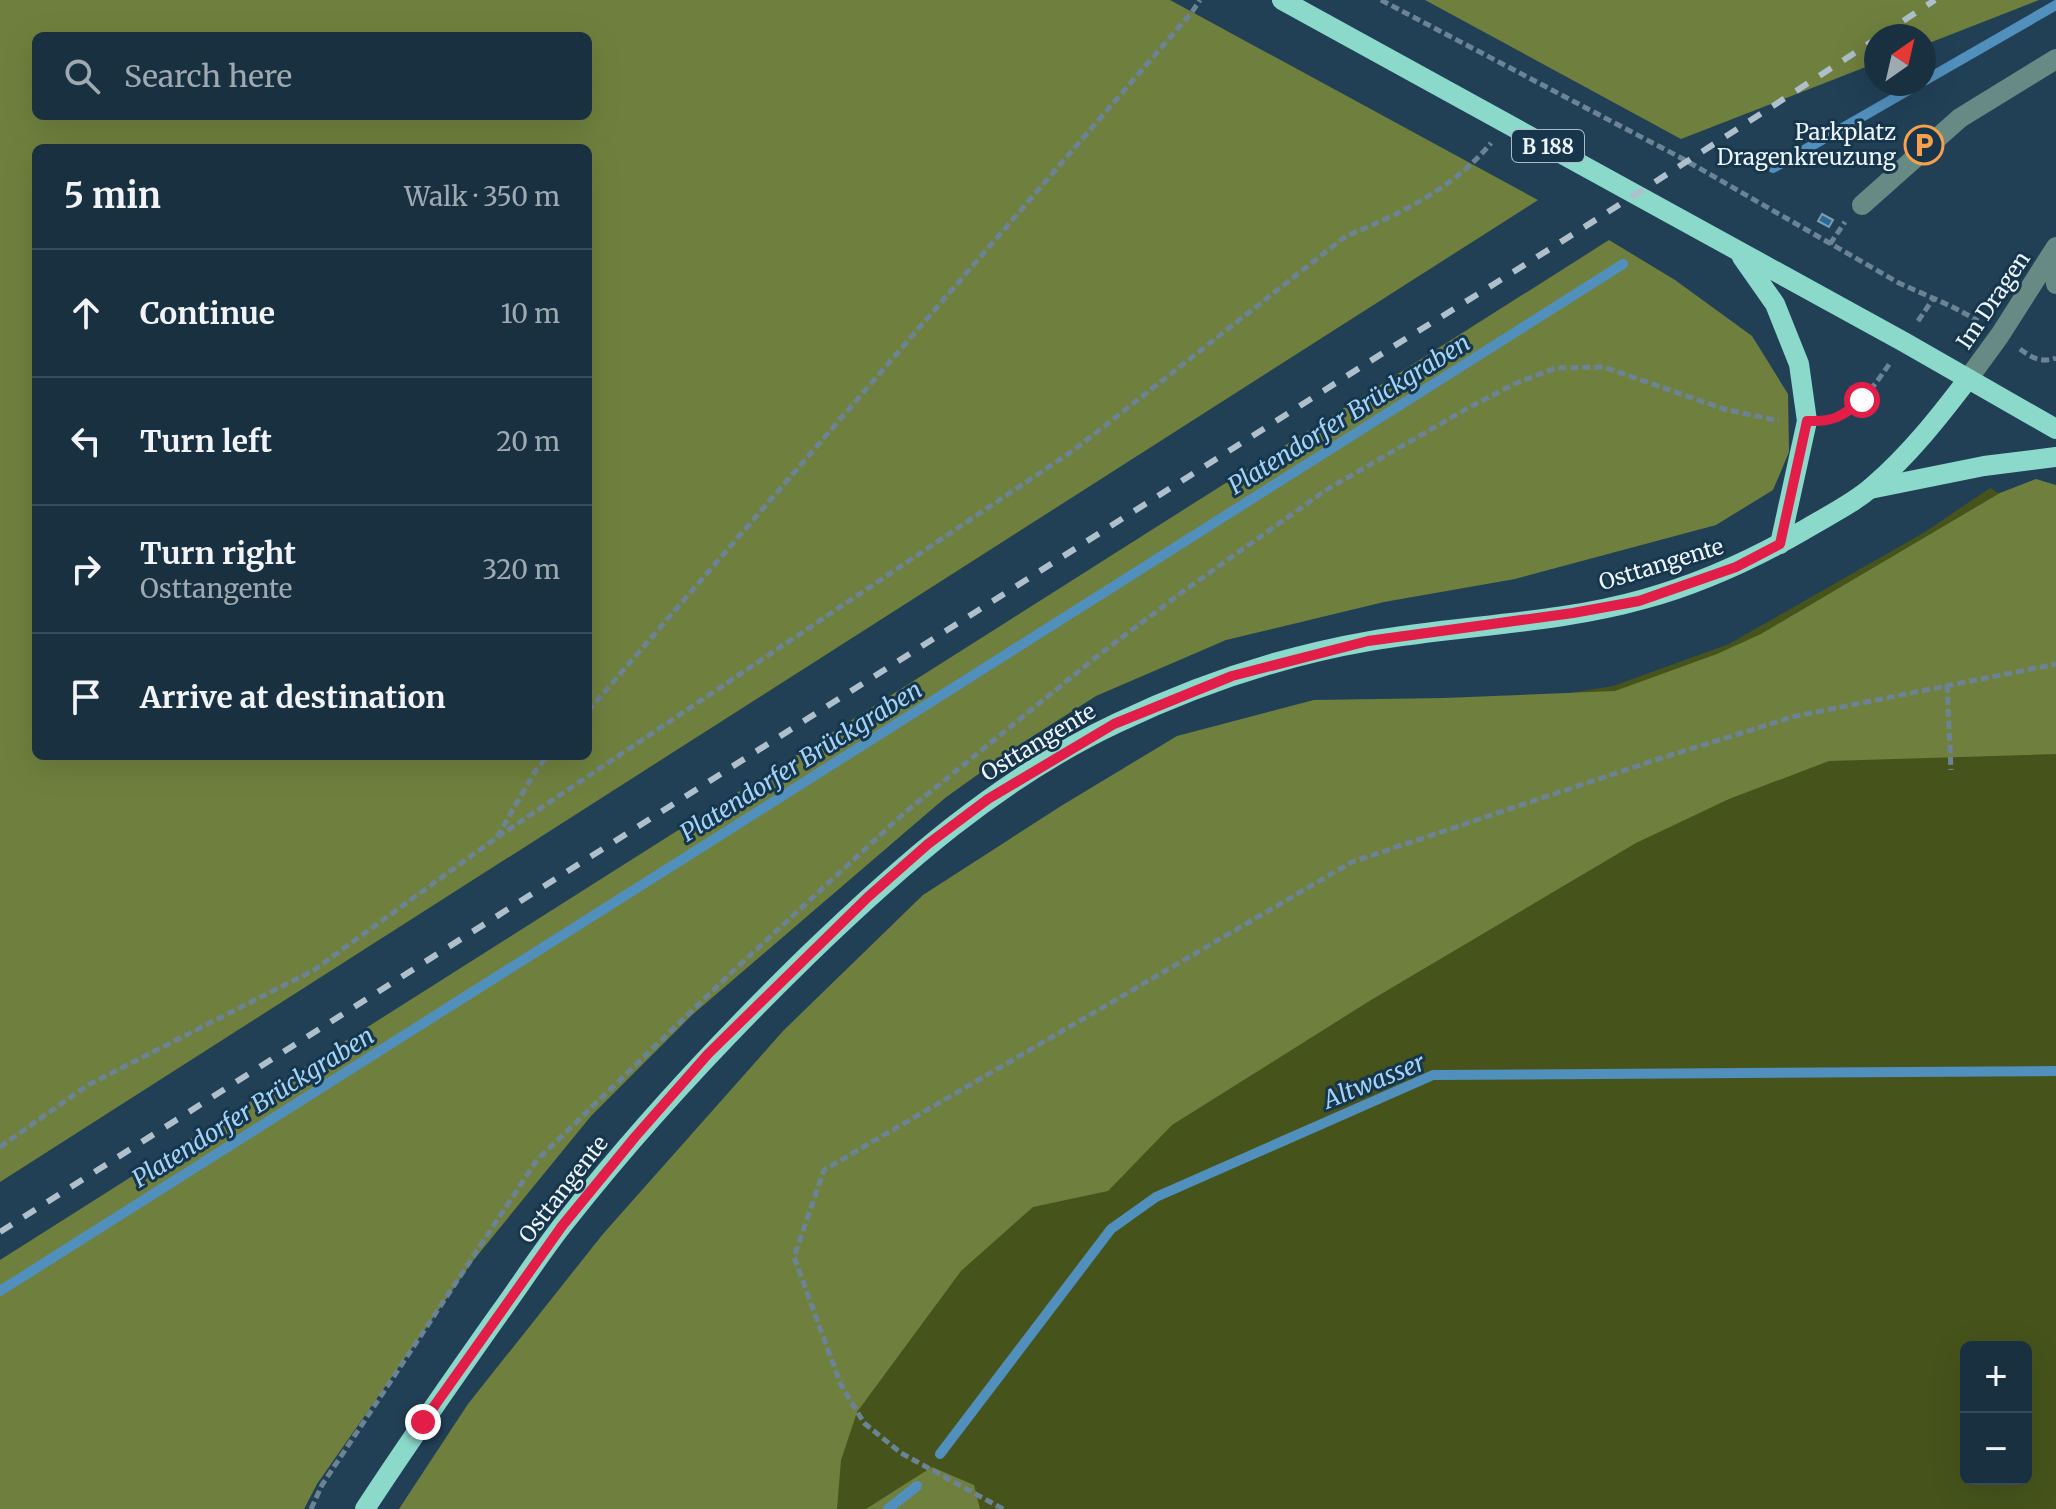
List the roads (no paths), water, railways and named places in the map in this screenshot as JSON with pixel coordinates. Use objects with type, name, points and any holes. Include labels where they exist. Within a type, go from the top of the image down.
[{"type":"main road","name":"B 188","points":[[1282,0],[1904,342],[2056,429]]},
{"type":"main road","name":"B 188","points":[[1738,250],[1775,304],[1799,364],[1807,421],[1780,544]]},
{"type":"main road","name":"Osttangente","points":[[365,1509],[562,1226],[635,1137],[708,1054],[868,897],[928,844],[988,799],[1114,724],[1232,676],[1368,641],[1639,601],[1723,573],[1780,544],[1870,489],[1916,445],[1968,379]]},
{"type":"main road","points":[[1870,489],[1984,466],[2056,457]]},
{"type":"street","points":[[1862,205],[1960,118],[2056,59]]},
{"type":"street","points":[[2054,250],[2056,284]]},
{"type":"street","name":"Im Dragen","points":[[1968,379],[2054,250]]},
{"type":"waterway","name":"Platendorfer Brückgraben","points":[[1936,74],[2056,5]]},
{"type":"waterway","name":"Platendorfer Brückgraben","points":[[1773,168],[1898,96]]},
{"type":"waterway","name":"Platendorfer Brückgraben","points":[[0,1291],[1623,264]]},
{"type":"waterway","name":"Altwasser","points":[[940,1454],[1111,1229],[1156,1197],[1433,1075],[2056,1071]]},
{"type":"waterway","name":"Altwasser","points":[[888,1509],[917,1486]]},
{"type":"railway","points":[[1898,24],[1935,0]]},
{"type":"railway","points":[[0,1232],[1864,47]]},
{"type":"place","name":"Parkplatz Dragenkreuzung","points":[[1924,145]]}]
